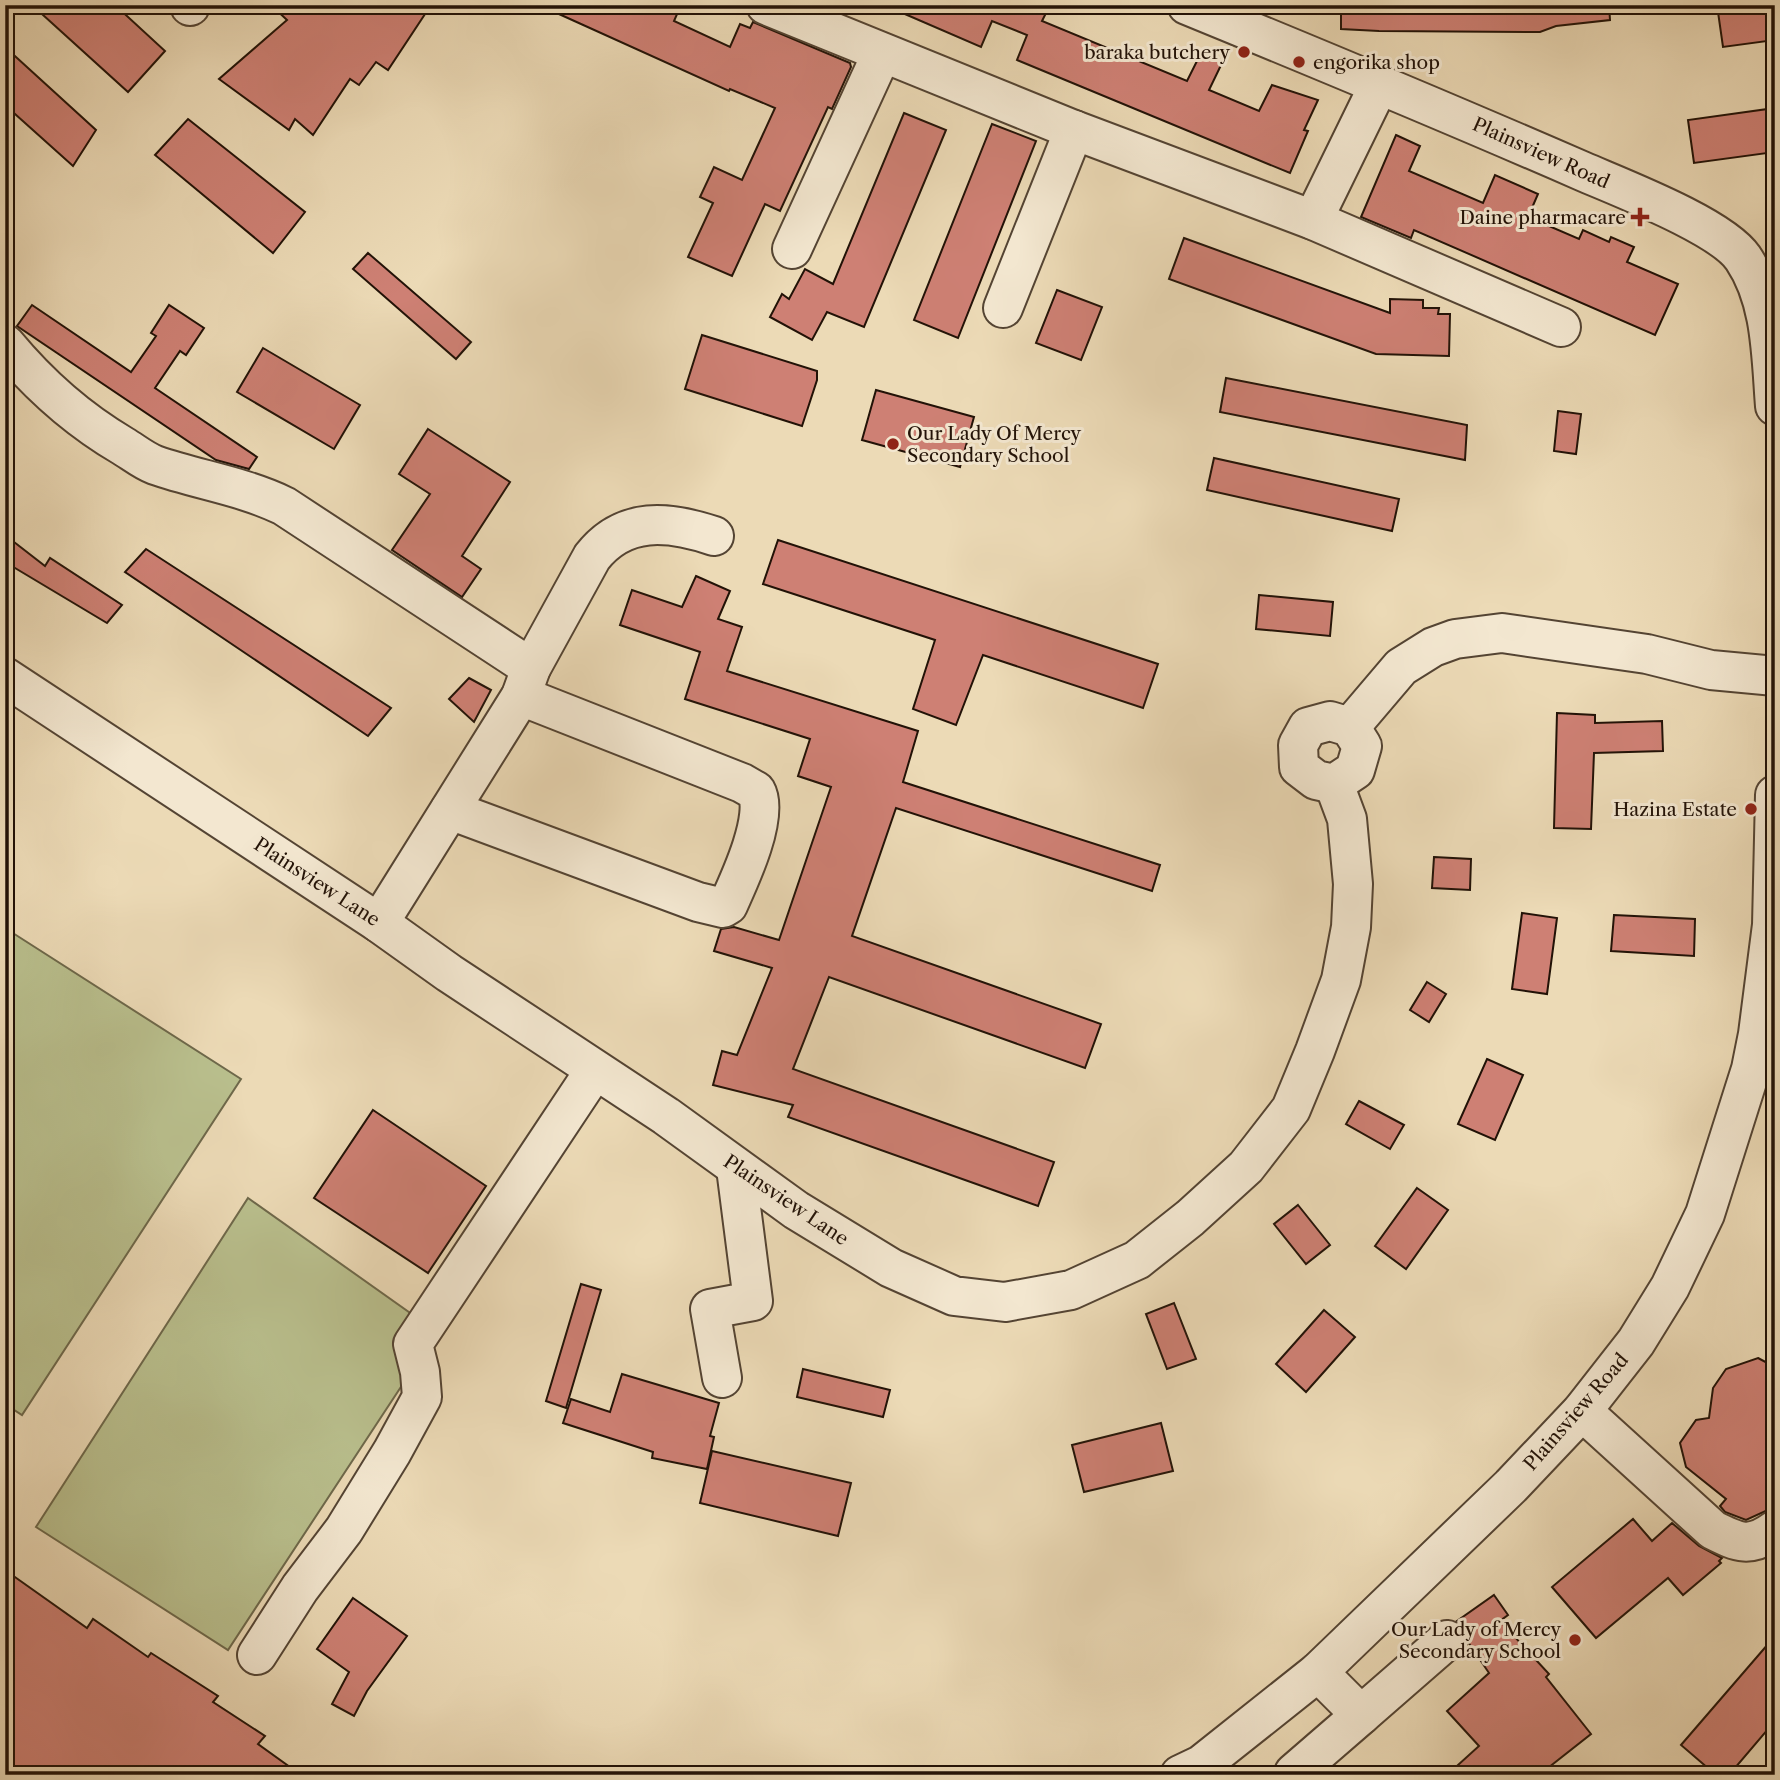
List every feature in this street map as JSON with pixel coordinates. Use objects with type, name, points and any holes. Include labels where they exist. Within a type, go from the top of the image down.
[{"type":"street","points":[[766,5],[1074,130],[1314,220],[1561,327]]},
{"type":"street","name":"Plainsview Road","points":[[1187,5],[1623,189],[1682,216],[1731,244],[1743,258],[1764,300],[1775,406]]},
{"type":"street","points":[[792,248],[882,53]]},
{"type":"street","points":[[1314,220],[1359,121],[1379,85]]},
{"type":"street","points":[[1003,308],[1074,130]]},
{"type":"street","points":[[5,344],[32,376],[108,437],[153,464],[260,494],[284,506],[526,682],[742,783],[756,791],[761,807],[758,826],[728,905],[723,908],[698,902],[450,810]]},
{"type":"street","points":[[379,923],[526,682],[586,567],[603,542],[620,531],[651,524],[690,528],[714,536]]},
{"type":"street","points":[[1350,727],[1401,667],[1433,647],[1454,639],[1502,633],[1647,654],[1711,670],[1775,676]]},
{"type":"street","name":"Plainsview Lane","points":[[5,677],[666,1116],[796,1210],[891,1268],[954,1296],[1005,1302],[1071,1290],[1137,1260],[1190,1218],[1246,1167],[1291,1109],[1341,980],[1351,928],[1353,884],[1348,819],[1334,784]]},
{"type":"street","points":[[1330,721],[1350,727],[1362,746],[1355,770],[1334,784],[1316,780],[1299,767],[1298,745],[1308,727],[1330,721]]},
{"type":"street","name":"Plainsview Road","points":[[1180,1775],[1202,1765],[1318,1672],[1511,1486],[1582,1411],[1636,1342],[1670,1287],[1705,1214],[1751,1069],[1773,925],[1775,794]]},
{"type":"street","points":[[257,1655],[300,1588],[344,1530],[422,1397],[420,1372],[413,1344],[595,1070]]},
{"type":"street","points":[[722,1378],[710,1309],[752,1300],[736,1168]]},
{"type":"street","points":[[1582,1411],[1713,1530],[1737,1542],[1760,1541],[1775,1530]]},
{"type":"street","points":[[1294,1773],[1447,1640]]},
{"type":"street","points":[[1318,1672],[1361,1716]]},
{"type":"green space","points":[[5,928],[241,1079],[22,1415],[5,1404]]},
{"type":"green space","points":[[248,1198],[437,1332],[228,1650],[36,1527]]},
{"type":"building","points":[[32,5],[115,5],[165,51],[128,92]]},
{"type":"building","points":[[271,5],[431,5],[388,70],[376,62],[359,85],[350,79],[313,135],[295,119],[289,130],[219,79],[287,20]]},
{"type":"building","points":[[539,5],[681,5],[674,21],[730,47],[740,24],[750,28],[753,22],[850,63],[851,67],[832,109],[828,107],[780,211],[765,204],[732,276],[688,257],[713,203],[700,197],[714,167],[742,180],[775,108],[730,89],[729,91]]},
{"type":"building","points":[[884,5],[1050,5],[1042,21],[1187,81],[1201,53],[1223,61],[1209,90],[1259,111],[1272,85],[1318,100],[1304,130],[1308,131],[1290,173],[1017,60],[1027,35],[992,21],[981,47]]},
{"type":"building","points":[[1341,5],[1609,5],[1610,20],[1556,26],[1540,32],[1341,29]]},
{"type":"building","points":[[1717,5],[1775,5],[1775,40],[1723,47]]},
{"type":"building","points":[[5,47],[96,130],[73,166],[5,105]]},
{"type":"building","points":[[1775,108],[1775,152],[1694,163],[1688,120]]},
{"type":"building","points":[[904,113],[946,130],[864,327],[827,312],[812,340],[770,317],[782,294],[789,299],[805,269],[833,284]]},
{"type":"building","points":[[188,119],[305,212],[273,253],[155,155]]},
{"type":"building","points":[[992,124],[1036,141],[958,338],[914,320]]},
{"type":"building","points":[[1396,135],[1420,146],[1409,171],[1483,203],[1495,175],[1538,194],[1528,217],[1579,239],[1583,230],[1609,242],[1611,237],[1634,247],[1627,262],[1678,284],[1655,335],[1414,230],[1411,238],[1361,217]]},
{"type":"building","points":[[1184,238],[1390,313],[1390,299],[1423,300],[1423,308],[1439,308],[1438,314],[1450,314],[1449,356],[1376,354],[1169,279]]},
{"type":"building","points":[[368,253],[471,342],[456,359],[353,269]]},
{"type":"building","points":[[1057,290],[1102,307],[1081,360],[1036,343]]},
{"type":"building","points":[[32,305],[131,372],[156,336],[151,333],[169,305],[204,328],[186,355],[180,351],[155,388],[257,457],[249,469],[216,460],[17,326]]},
{"type":"building","points":[[702,335],[817,371],[817,380],[802,426],[685,389]]},
{"type":"building","points":[[263,348],[360,405],[334,449],[237,392]]},
{"type":"building","points":[[1226,378],[1467,425],[1465,460],[1220,412]]},
{"type":"building","points":[[876,390],[974,417],[960,467],[862,440]]},
{"type":"building","points":[[1558,411],[1581,414],[1576,454],[1554,451]]},
{"type":"building","points":[[428,429],[510,482],[462,556],[481,569],[462,597],[392,550],[430,494],[399,474]]},
{"type":"building","points":[[1214,458],[1399,499],[1392,531],[1207,490]]},
{"type":"building","points":[[5,535],[45,566],[50,558],[122,605],[107,623],[5,562]]},
{"type":"building","points":[[778,540],[1158,664],[1143,708],[983,655],[956,725],[913,709],[935,640],[763,584]]},
{"type":"building","points":[[146,549],[391,708],[368,736],[125,572]]},
{"type":"building","points":[[696,576],[730,591],[718,619],[742,627],[727,671],[918,731],[903,782],[1160,865],[1152,891],[896,808],[852,936],[1101,1024],[1085,1068],[829,977],[793,1069],[1054,1162],[1038,1206],[788,1117],[793,1105],[713,1085],[722,1051],[737,1055],[772,968],[714,951],[721,929],[734,927],[779,940],[831,787],[798,776],[810,739],[685,699],[700,652],[620,625],[632,590],[682,607]]},
{"type":"building","points":[[1259,595],[1333,602],[1330,636],[1256,629]]},
{"type":"building","points":[[469,678],[491,690],[474,722],[449,699]]},
{"type":"building","points":[[1557,713],[1595,715],[1595,723],[1662,721],[1663,751],[1594,753],[1591,829],[1554,828]]},
{"type":"building","points":[[1434,857],[1471,859],[1470,890],[1432,888]]},
{"type":"building","points":[[1522,913],[1557,918],[1547,994],[1512,989]]},
{"type":"building","points":[[1614,915],[1695,919],[1694,956],[1611,951]]},
{"type":"building","points":[[1427,982],[1446,994],[1429,1022],[1410,1010]]},
{"type":"building","points":[[1487,1059],[1523,1075],[1495,1140],[1458,1124]]},
{"type":"building","points":[[1359,1101],[1404,1125],[1390,1149],[1346,1124]]},
{"type":"building","points":[[373,1110],[486,1186],[428,1273],[314,1198]]},
{"type":"building","points":[[1417,1188],[1448,1210],[1406,1269],[1375,1246]]},
{"type":"building","points":[[1298,1205],[1330,1245],[1306,1264],[1274,1224]]},
{"type":"building","points":[[581,1284],[601,1290],[566,1408],[546,1401]]},
{"type":"building","points":[[1174,1303],[1196,1359],[1167,1369],[1146,1314]]},
{"type":"building","points":[[1324,1310],[1355,1337],[1306,1392],[1276,1364]]},
{"type":"building","points":[[1758,1358],[1775,1367],[1775,1503],[1768,1510],[1746,1520],[1725,1512],[1720,1506],[1726,1499],[1686,1467],[1680,1443],[1696,1420],[1709,1418],[1713,1388],[1726,1369]]},
{"type":"building","points":[[803,1369],[890,1390],[883,1417],[797,1397]]},
{"type":"building","points":[[622,1374],[719,1403],[710,1436],[714,1437],[707,1469],[652,1458],[653,1452],[563,1423],[571,1399],[610,1412]]},
{"type":"building","points":[[1161,1423],[1173,1471],[1084,1492],[1072,1445]]},
{"type":"building","points":[[712,1451],[851,1483],[838,1536],[700,1503]]},
{"type":"building","points":[[1633,1519],[1652,1541],[1672,1523],[1699,1546],[1722,1558],[1719,1561],[1721,1563],[1683,1595],[1668,1578],[1596,1638],[1552,1587]]},
{"type":"building","points":[[5,1570],[87,1628],[93,1619],[148,1657],[151,1653],[218,1696],[213,1702],[265,1736],[258,1744],[301,1775],[5,1775]]},
{"type":"building","points":[[1494,1595],[1508,1615],[1500,1621],[1549,1674],[1546,1677],[1591,1734],[1539,1775],[1447,1775],[1479,1746],[1447,1711],[1489,1673],[1468,1642],[1464,1626],[1457,1621]]},
{"type":"building","points":[[353,1598],[407,1636],[367,1691],[354,1716],[332,1704],[349,1672],[317,1649]]},
{"type":"building","points":[[1775,1636],[1775,1721],[1729,1775],[1716,1775],[1681,1745]]},
{"type":"place","name":"baraka butchery","points":[[1244,52]]},
{"type":"place","name":"engorika shop","points":[[1299,62]]},
{"type":"place","name":"Daine pharmacare","points":[[1640,217]]},
{"type":"place","name":"Our Lady Of Mercy Secondary School","points":[[893,444]]},
{"type":"place","name":"Hazina Estate","points":[[1751,809]]},
{"type":"place","name":"Our Lady of Mercy Secondary School","points":[[1575,1640]]}]
